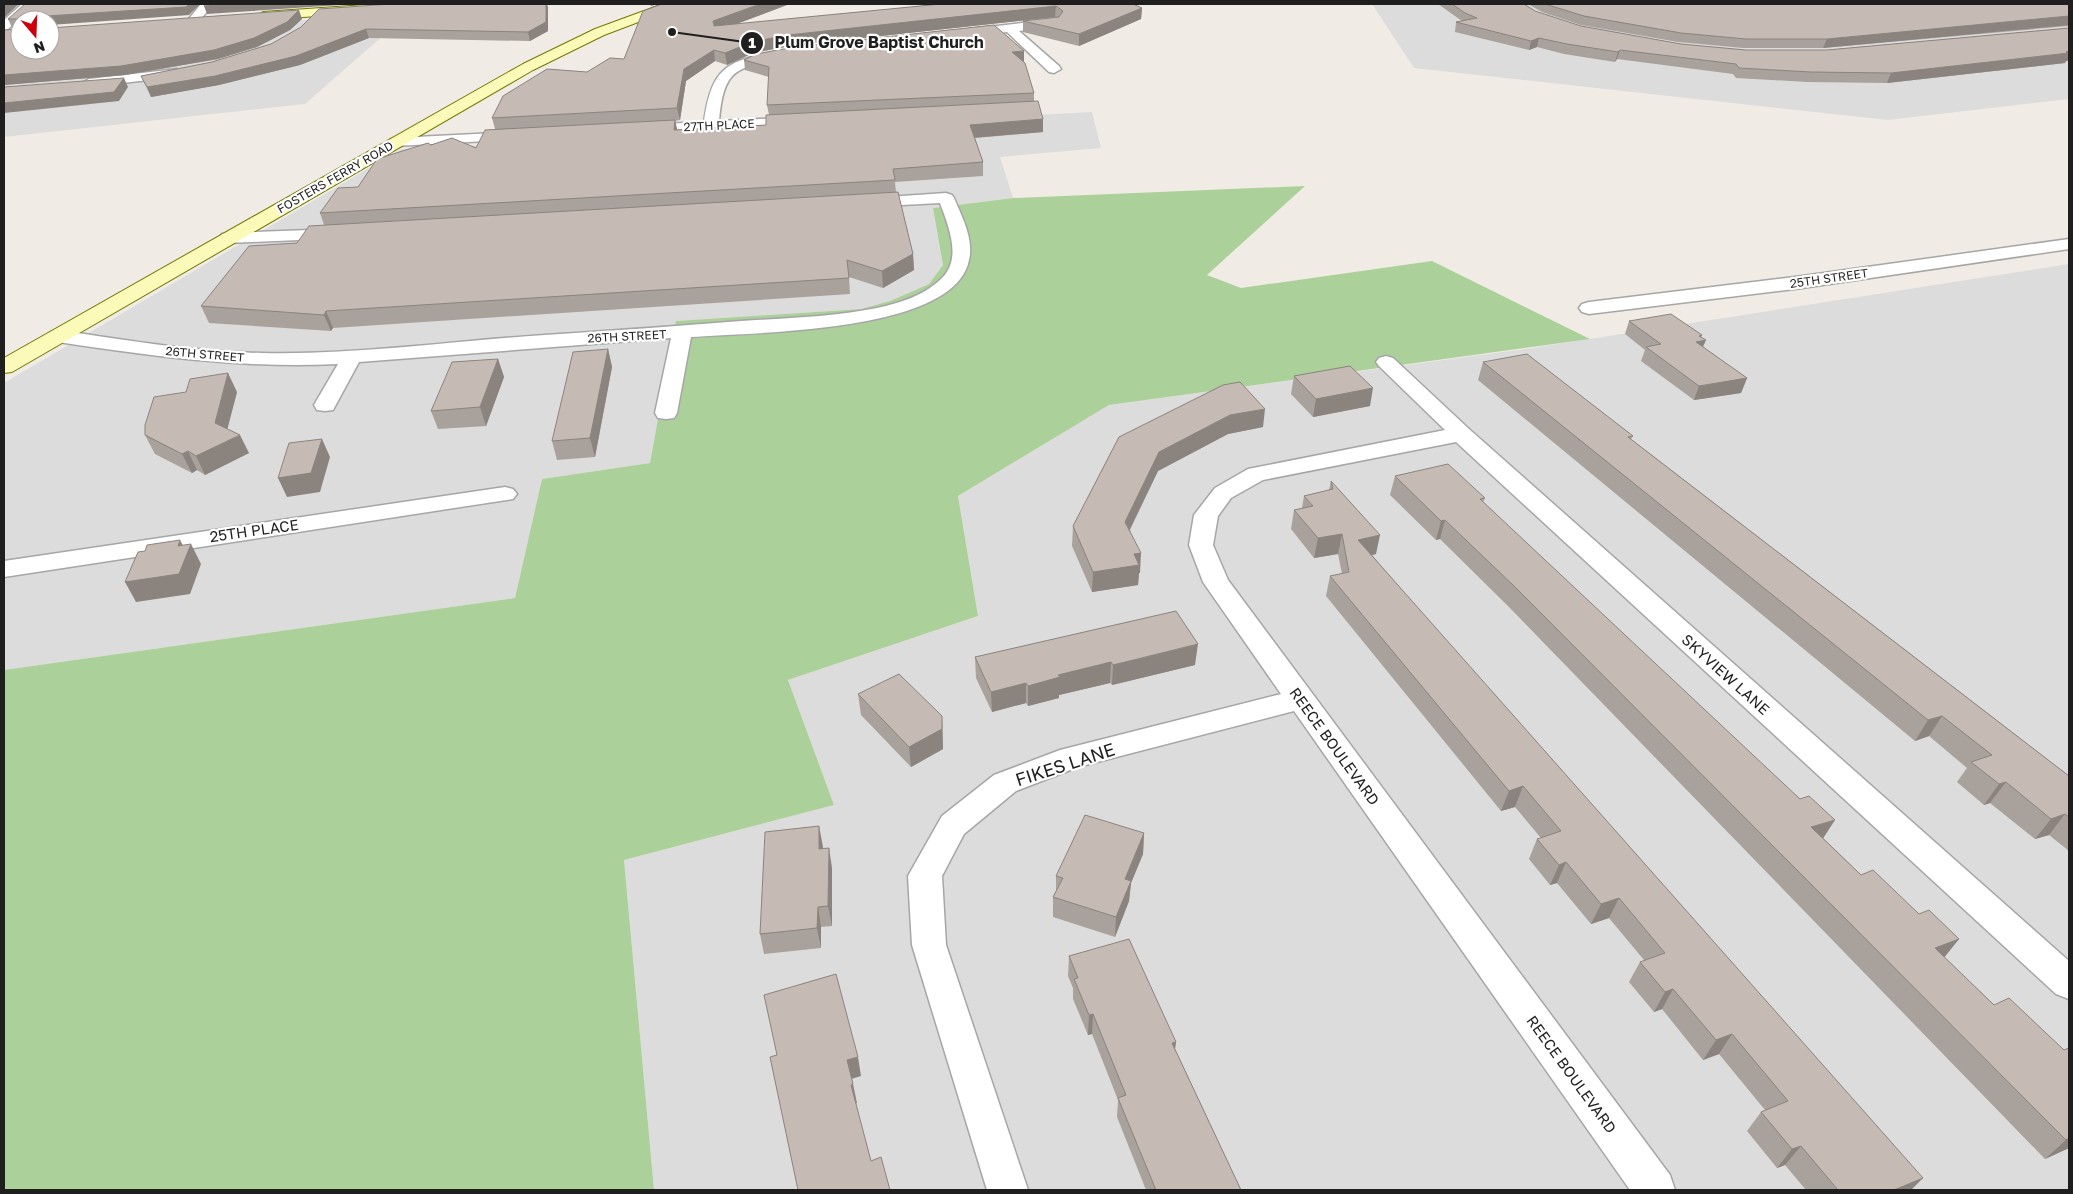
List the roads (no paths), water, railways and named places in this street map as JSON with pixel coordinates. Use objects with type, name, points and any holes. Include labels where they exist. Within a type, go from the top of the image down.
[{"type":"street","points":[[6,31],[29,4]]},
{"type":"street","points":[[188,21],[207,4]]},
{"type":"street","points":[[251,17],[425,4]]},
{"type":"street","name":"FOSTERS FERRY ROAD","points":[[4,367],[570,44],[623,22],[674,4]]},
{"type":"street","points":[[307,26],[318,12]]},
{"type":"street","points":[[188,21],[212,20]]},
{"type":"street","points":[[951,35],[1055,23]]},
{"type":"street","points":[[1010,28],[1054,69]]},
{"type":"street","points":[[711,125],[718,85],[722,78],[741,64],[796,52]]},
{"type":"street","points":[[74,85],[181,72]]},
{"type":"street","name":"27TH PLACE","points":[[629,130],[818,120]]},
{"type":"street","points":[[396,142],[533,135]]},
{"type":"street","name":"26TH STREET","points":[[58,336],[129,346],[261,359],[353,355],[682,333],[842,318],[900,308],[923,299],[942,288],[954,276],[961,263],[962,251],[958,228],[946,198],[844,204]]},
{"type":"street","points":[[228,238],[354,233]]},
{"type":"street","name":"25TH STREET","points":[[1589,308],[1795,283],[2069,244]]},
{"type":"street","points":[[666,413],[682,333]]},
{"type":"street","points":[[326,405],[353,355]]},
{"type":"street","name":"SKYVIEW LANE","points":[[1386,362],[1461,434],[2069,983]]},
{"type":"street","name":"REECE BOULEVARD","points":[[1461,434],[1256,474],[1223,492],[1206,516],[1201,545],[1216,582],[1655,1190]]},
{"type":"street","name":"25TH PLACE","points":[[4,569],[506,494]]},
{"type":"street","name":"FIKES LANE","points":[[1007,1190],[928,945],[925,876],[952,825],[1005,783],[1063,761],[1301,699]]},
{"type":"place","name":"Plum Grove Baptist Church","points":[[672,32]]}]
